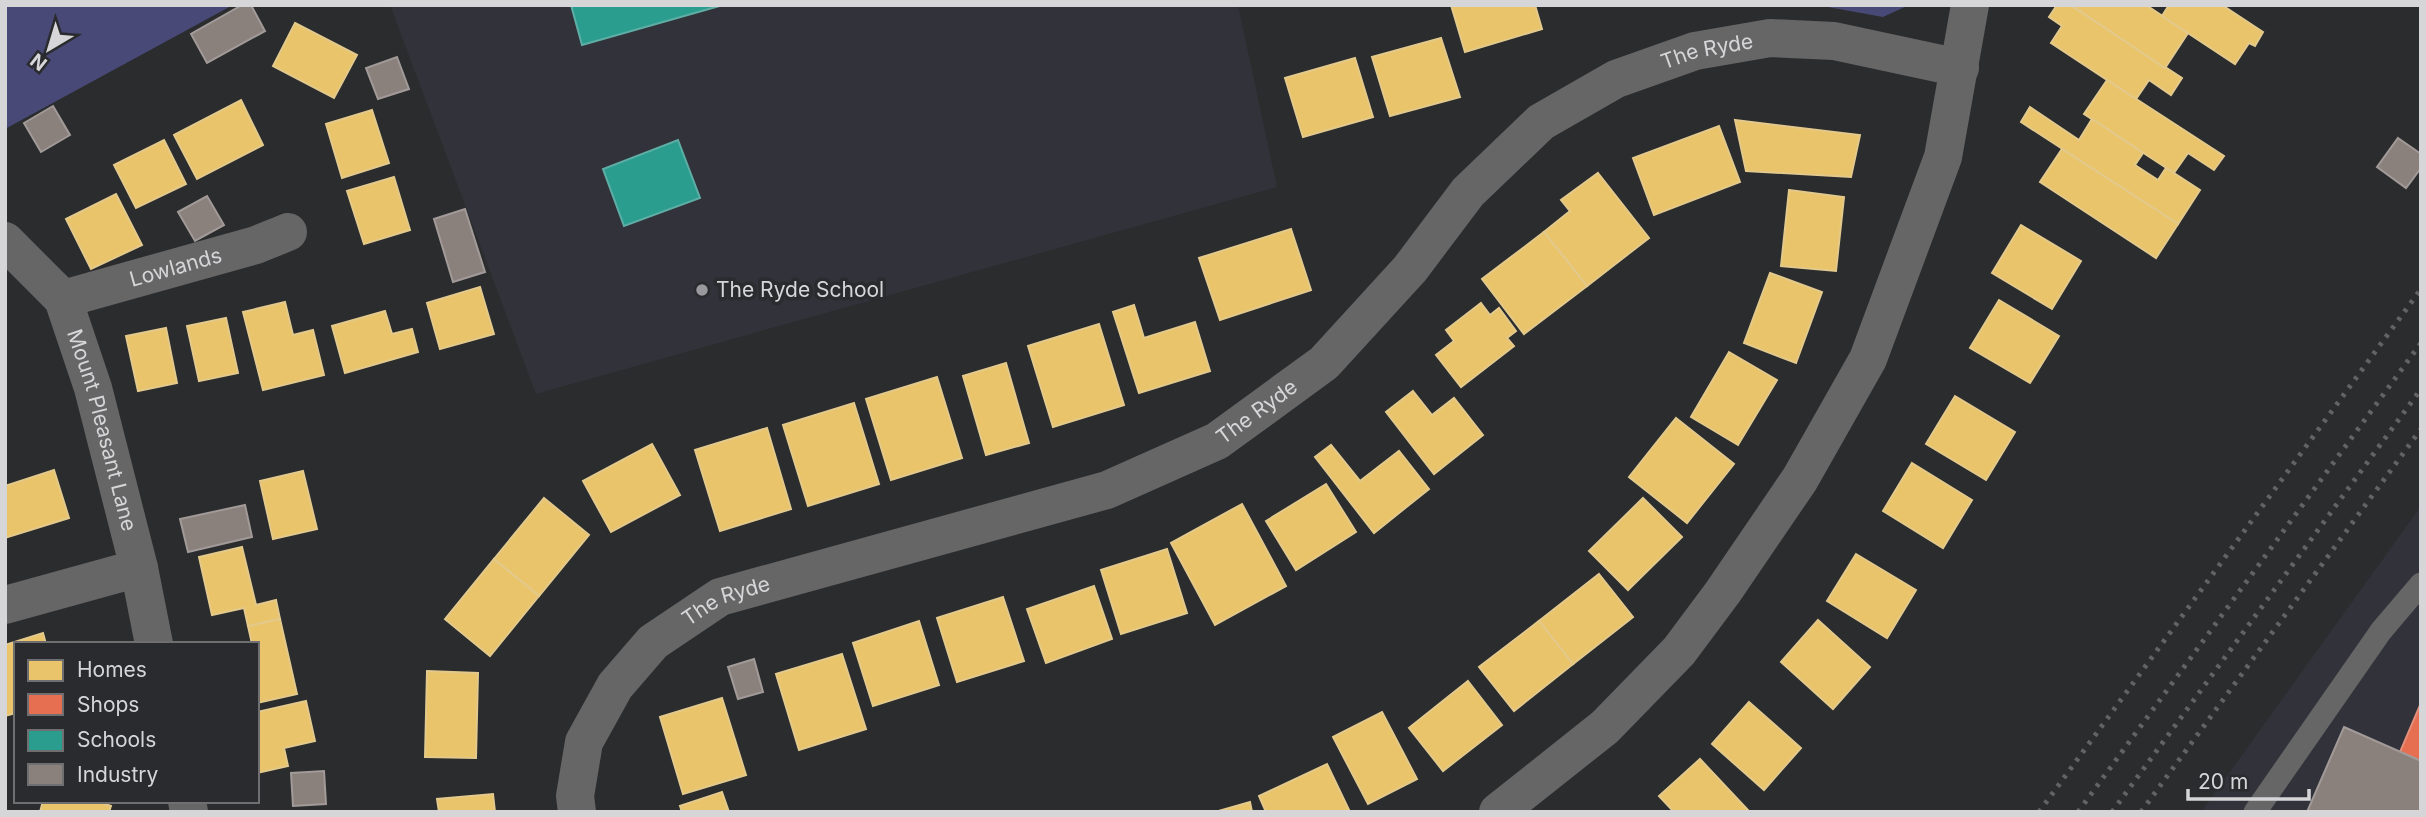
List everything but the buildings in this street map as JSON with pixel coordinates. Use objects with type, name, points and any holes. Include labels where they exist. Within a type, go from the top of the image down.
[{"type":"street","points":[[1498,812],[1605,727],[1679,651],[1801,480],[1868,359],[1943,157],[1970,5]]},
{"type":"street","name":"The Ryde","points":[[577,812],[575,796],[584,742],[615,686],[653,642],[720,597],[1107,490],[1217,441],[1324,363],[1410,269],[1468,192],[1541,122],[1616,79],[1695,51],[1770,38],[1833,41],[1960,68]]},
{"type":"street","name":"Lowlands","points":[[63,299],[256,245],[288,232]]},
{"type":"street","name":"Mount Pleasant Lane","points":[[5,241],[63,299],[93,388],[139,568],[154,642]]},
{"type":"street","points":[[5,605],[139,568]]},
{"type":"lane","points":[[2255,812],[2381,631],[2421,584]]},
{"type":"shaded area","points":[[5,5],[233,5],[5,129]]},
{"type":"shaded area","name":"The Ryde School","points":[[390,5],[1238,5],[1277,187],[536,394]]},
{"type":"shaded area","points":[[1817,5],[1909,5],[1883,17]]},
{"type":"shaded area","points":[[2421,506],[2421,812],[2201,812]]},
{"type":"railway","points":[[2039,812],[2421,289]]},
{"type":"railway","points":[[2078,812],[2421,343]]},
{"type":"railway","points":[[2112,812],[2421,389]]},
{"type":"railway","points":[[2141,812],[2421,429]]},
{"type":"place","name":"The Ryde School","points":[[702,290]]}]
